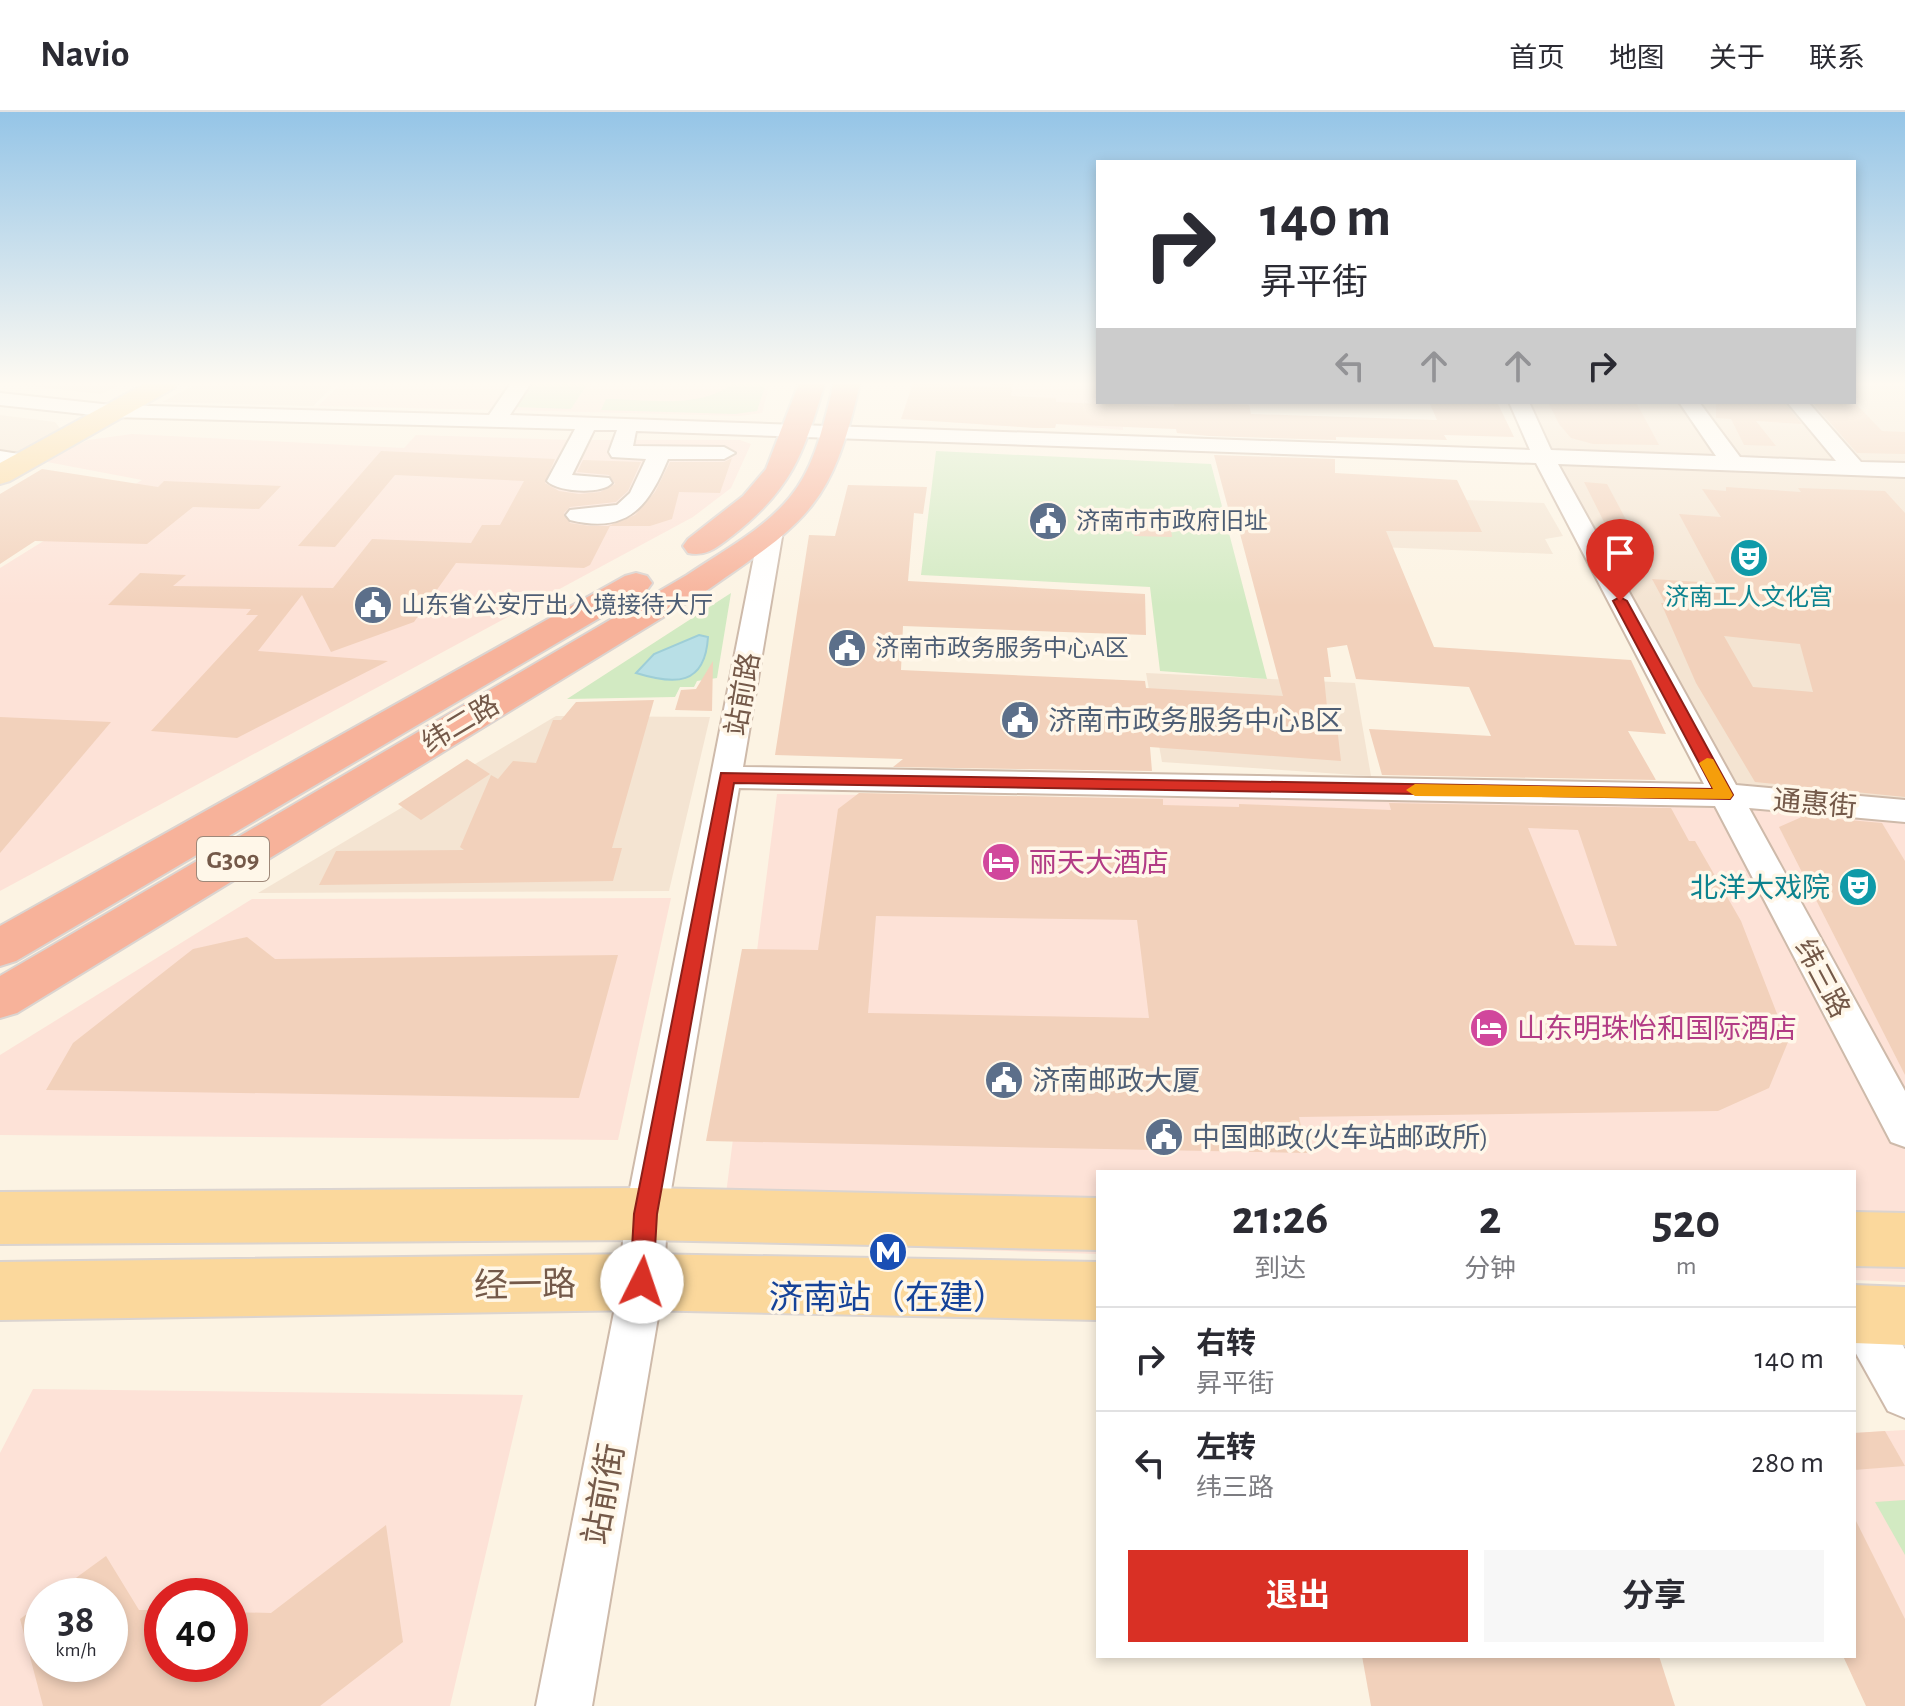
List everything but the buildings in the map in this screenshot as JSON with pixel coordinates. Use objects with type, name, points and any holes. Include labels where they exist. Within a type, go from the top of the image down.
[{"type":"highway","name":"纬二路","points":[[0,948],[696,548],[745,512],[780,470],[785,457]]},
{"type":"highway","name":"纬二路","points":[[0,999],[698,582],[771,531],[801,503],[825,457]]},
{"type":"main road","points":[[0,1218],[646,1214],[1096,1224]]},
{"type":"main road","points":[[1856,1239],[1905,1240]]},
{"type":"main road","name":"经一路","points":[[0,1291],[642,1282],[1096,1291]]},
{"type":"street","points":[[570,457],[558,481],[601,483]]},
{"type":"street","points":[[578,515],[613,516],[638,501],[658,457]]},
{"type":"street","points":[[1384,457],[1905,479]]},
{"type":"street","name":"纬三路","points":[[1544,457],[1905,1129]]},
{"type":"street","points":[[1728,457],[1735,465]]},
{"type":"street","points":[[1845,457],[1855,469]]},
{"type":"street","points":[[1547,464],[1905,470]]},
{"type":"street","name":"站前路","points":[[642,1282],[646,1214],[771,531]]},
{"type":"street","name":"通惠街","points":[[727,777],[1724,795],[1905,811]]},
{"type":"street","name":"站前街","points":[[564,1706],[642,1282]]},
{"type":"street","points":[[1873,1315],[1905,1394]]},
{"type":"shaded area","points":[[50,457],[745,457],[731,488],[693,517],[0,891],[0,568],[142,480],[42,461]]},
{"type":"shaded area","points":[[1551,457],[1905,457],[1905,1186]]},
{"type":"shaded area","points":[[1268,493],[1544,503],[1563,536],[1545,539],[1553,554],[1280,543]]},
{"type":"shaded area","points":[[1146,673],[1355,683],[1371,776],[1162,762]]},
{"type":"shaded area","points":[[556,716],[710,717],[669,891],[258,893]]},
{"type":"shaded area","points":[[777,794],[1710,804],[1905,820],[1905,1282],[1856,1280],[1856,1170],[1096,1170],[1096,1254],[720,1241]]},
{"type":"shaded area","points":[[671,898],[618,1140],[0,1135],[0,1055],[252,899]]},
{"type":"shaded area","points":[[33,1389],[523,1395],[450,1706],[0,1706],[0,1453]]},
{"type":"shaded area","points":[[1905,1430],[1905,1706],[1856,1658],[1856,1433]]},
{"type":"green space","points":[[935,457],[1071,457],[1211,464],[1267,679],[1160,671],[1150,587],[921,575]]},
{"type":"green space","points":[[731,593],[717,678],[697,681],[694,687],[680,687],[675,697],[567,699]]},
{"type":"green space","points":[[1905,1500],[1905,1555],[1875,1502]]},
{"type":"water","points":[[699,635],[708,637],[706,653],[701,665],[686,678],[663,679],[636,673],[654,654]]},
{"type":"slow traffic","points":[[1415,790],[1724,795],[1707,763]]},
{"type":"place","name":"济南市市政府旧址","points":[[1048,521]]},
{"type":"place","name":"济南工人文化宫","points":[[1749,558]]},
{"type":"place","name":"山东省公安厅出入境接待大厅","points":[[373,605]]},
{"type":"place","name":"济南市政务服务中心A区","points":[[847,648]]},
{"type":"place","name":"济南市政务服务中心B区","points":[[1020,720]]},
{"type":"place","name":"丽天大酒店","points":[[1001,862]]},
{"type":"place","name":"北洋大戏院","points":[[1858,887]]},
{"type":"place","name":"山东明珠怡和国际酒店","points":[[1489,1028]]},
{"type":"place","name":"济南邮政大厦","points":[[1004,1080]]},
{"type":"place","name":"中国邮政(火车站邮政所)","points":[[1164,1137]]},
{"type":"place","name":"济南站（在建）","points":[[888,1252]]},
{"type":"route","points":[[642,1282],[646,1214],[727,777],[1724,795],[1620,601]]}]
